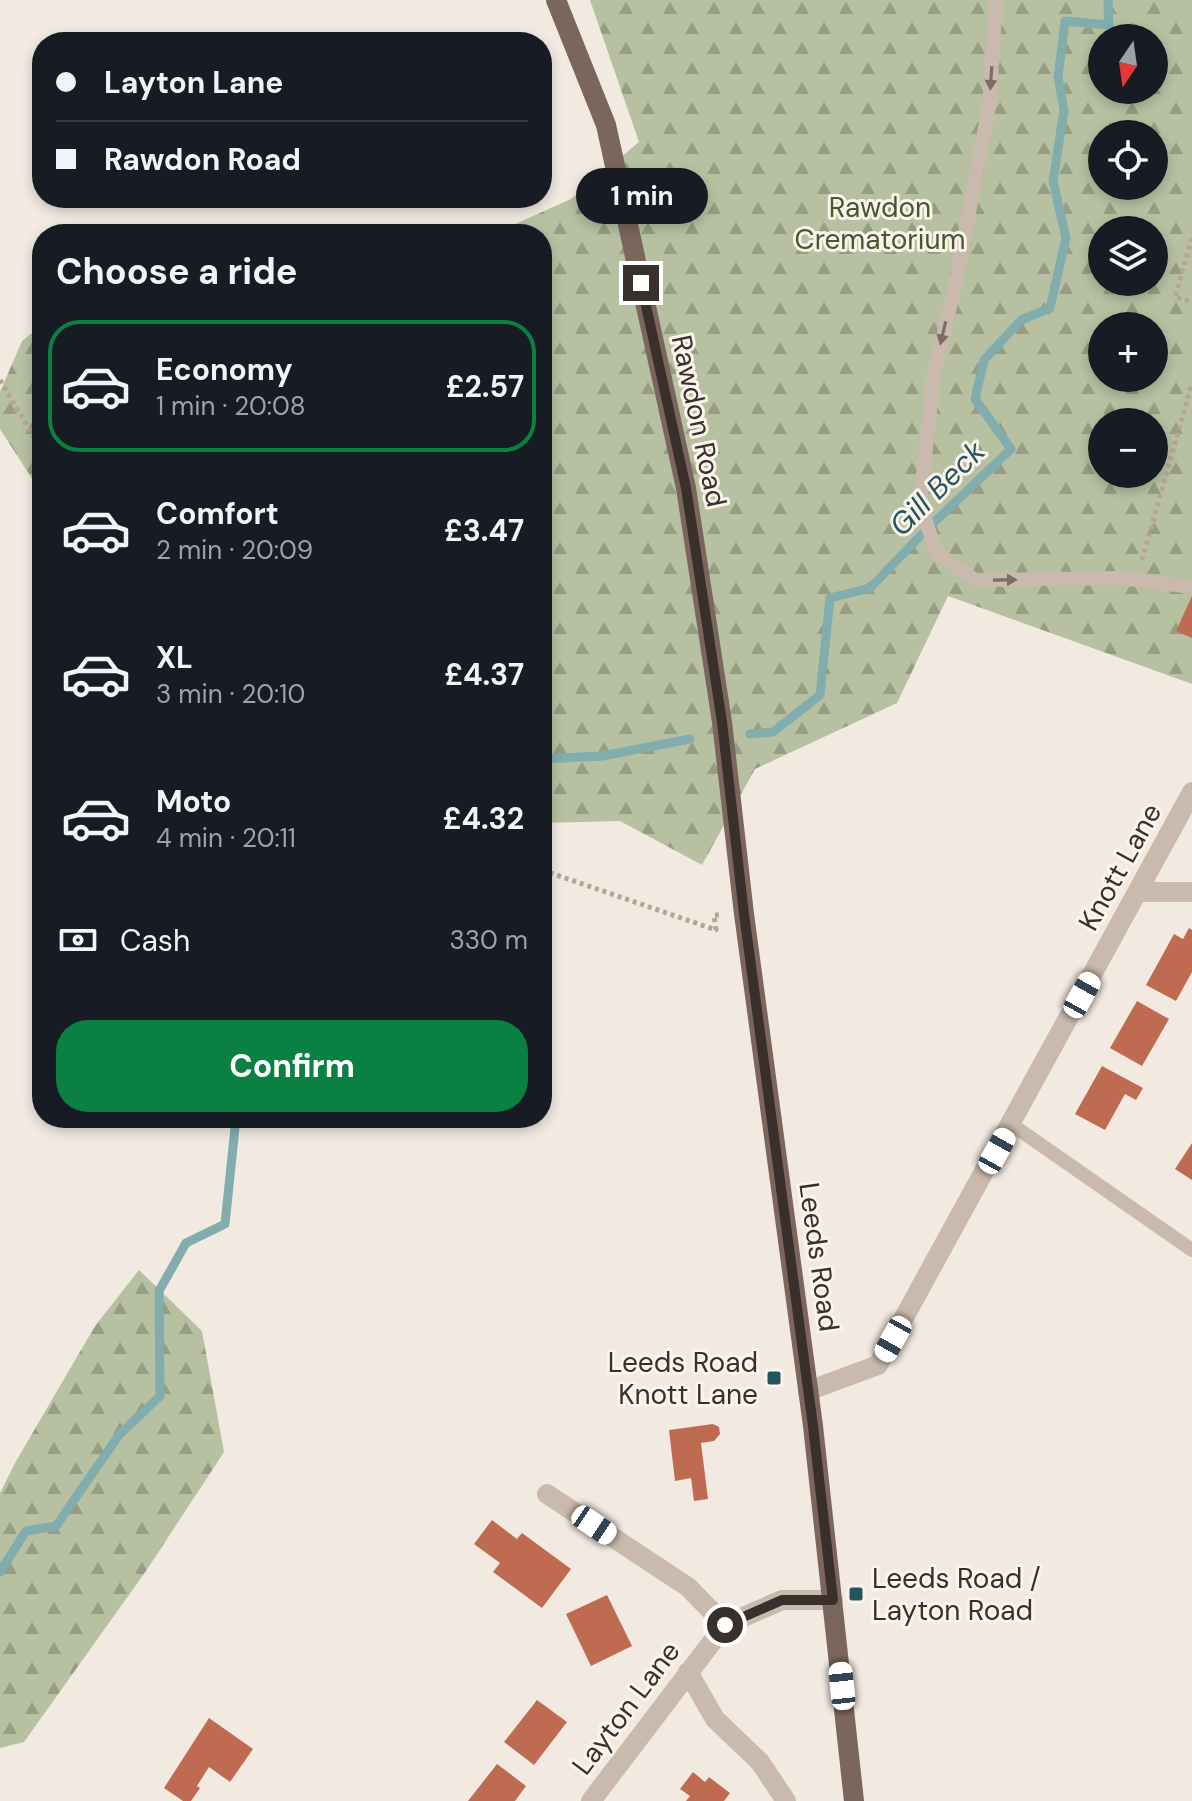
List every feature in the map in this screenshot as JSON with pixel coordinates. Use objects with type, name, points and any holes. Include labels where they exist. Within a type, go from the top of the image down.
[{"type":"main road","name":"Rawdon Road","points":[[556,0],[606,125],[686,488],[722,722]]},
{"type":"main road","name":"Leeds Road","points":[[722,722],[744,914],[808,1391],[854,1801]]},
{"type":"street","name":"Knott Lane","points":[[808,1391],[878,1365],[1191,801]]},
{"type":"street","points":[[1138,892],[1192,892]]},
{"type":"street","points":[[547,1494],[688,1587],[725,1625]]},
{"type":"street","name":"Layton Lane","points":[[591,1801],[725,1625],[782,1600],[833,1600]]},
{"type":"street","points":[[688,1672],[715,1719],[760,1762],[786,1801]]},
{"type":"lane","points":[[996,0],[989,107],[956,281],[934,374],[920,503],[936,552],[975,580],[1136,580],[1192,587]]},
{"type":"lane","points":[[1011,1124],[1192,1250]]},
{"type":"path","points":[[1192,238],[1175,297],[1192,302]]},
{"type":"path","points":[[0,380],[32,434]]},
{"type":"path","points":[[1136,580],[1192,383]]},
{"type":"path","points":[[552,873],[716,930],[714,915]]},
{"type":"green space","name":"Rawdon Crematorium","points":[[590,0],[1192,0],[1192,684],[948,596],[897,703],[755,769],[702,865],[620,821],[552,823],[552,224],[515,224],[571,199],[639,142]]},
{"type":"green space","points":[[32,333],[32,479],[0,429],[0,392],[22,341]]},
{"type":"green space","points":[[139,1270],[202,1331],[224,1452],[146,1571],[24,1742],[0,1748],[0,1493],[95,1326]]},
{"type":"building","points":[[1192,596],[1192,638],[1176,631]]},
{"type":"building","points":[[1189,928],[1192,930],[1192,972],[1176,1001],[1146,985],[1174,934],[1183,939]]},
{"type":"building","points":[[1137,1001],[1169,1019],[1142,1066],[1110,1048]]},
{"type":"building","points":[[1102,1066],[1143,1088],[1136,1100],[1125,1094],[1105,1130],[1075,1114]]},
{"type":"building","points":[[1192,1143],[1192,1180],[1175,1169]]},
{"type":"building","points":[[713,1424],[719,1427],[720,1434],[714,1441],[701,1443],[708,1499],[694,1501],[691,1478],[675,1481],[669,1430]]},
{"type":"building","points":[[492,1520],[517,1539],[522,1533],[571,1569],[542,1608],[493,1572],[500,1563],[474,1544]]},
{"type":"building","points":[[607,1595],[632,1646],[591,1666],[566,1614]]},
{"type":"building","points":[[537,1700],[567,1722],[534,1765],[504,1742]]},
{"type":"building","points":[[209,1718],[253,1749],[230,1782],[209,1767],[191,1801],[183,1801],[164,1788]]},
{"type":"building","points":[[497,1764],[526,1786],[515,1801],[468,1801]]},
{"type":"building","points":[[693,1772],[705,1782],[709,1777],[730,1793],[724,1801],[686,1801],[690,1796],[680,1789]]},
{"type":"waterway","name":"Gill Beck","points":[[750,734],[773,732],[820,695],[830,598],[870,588],[1011,449],[975,399],[984,360],[1021,320],[1050,308],[1066,238],[1053,181],[1064,110],[1058,77],[1065,21],[1109,25],[1108,0]]},
{"type":"waterway","name":"Gill Beck","points":[[552,758],[602,756],[690,739]]},
{"type":"waterway","name":"Gill Beck","points":[[0,1572],[26,1531],[56,1526],[119,1435],[160,1396],[159,1291],[186,1243],[225,1224],[235,1128]]},
{"type":"place","name":"Leeds Road Knott Lane","points":[[774,1378]]},
{"type":"place","name":"Leeds Road / Layton Road","points":[[856,1594]]},
{"type":"route","points":[[641,283],[686,488],[722,722],[833,1600],[782,1600],[725,1625]]}]
